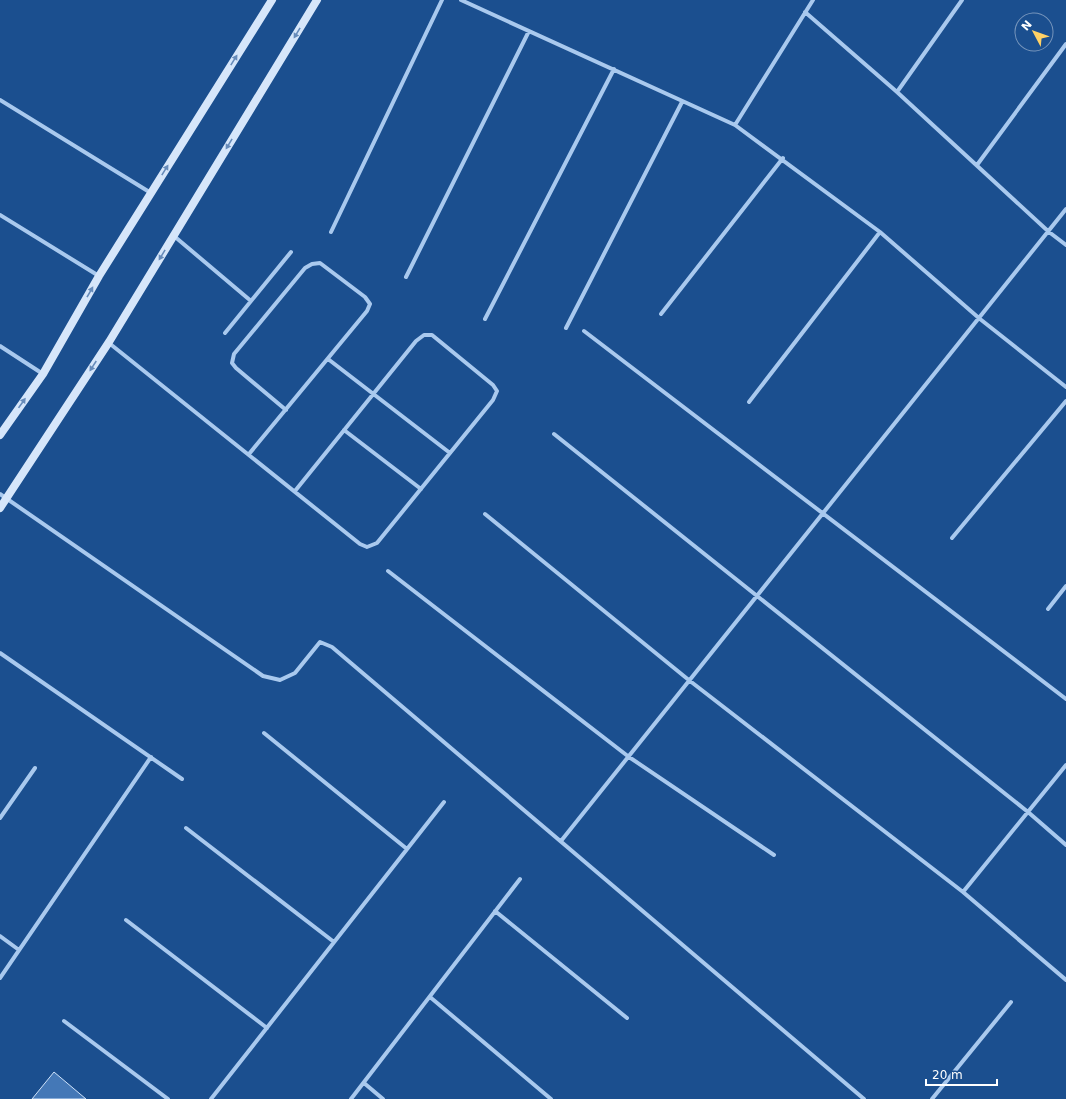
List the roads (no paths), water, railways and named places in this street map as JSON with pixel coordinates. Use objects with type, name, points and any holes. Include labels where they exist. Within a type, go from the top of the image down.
[{"type":"street","points":[[0,435],[43,374],[99,276],[272,0]]},
{"type":"street","points":[[0,508],[3,496],[109,342],[317,0]]},
{"type":"street","points":[[331,232],[442,0]]},
{"type":"street","points":[[461,0],[614,69],[682,102],[735,124],[783,158],[880,232],[980,319],[1066,387]]},
{"type":"street","points":[[735,124],[813,0]]},
{"type":"street","points":[[897,92],[962,0]]},
{"type":"street","points":[[805,12],[897,92],[1066,246]]},
{"type":"street","points":[[406,277],[529,31]]},
{"type":"street","points":[[977,165],[1066,44]]},
{"type":"street","points":[[485,319],[614,69]]},
{"type":"street","points":[[0,100],[151,193]]},
{"type":"street","points":[[566,328],[682,102]]},
{"type":"street","points":[[661,314],[783,158]]},
{"type":"street","points":[[561,841],[980,319],[1066,209]]},
{"type":"street","points":[[0,216],[99,276]]},
{"type":"street","points":[[749,402],[880,232]]},
{"type":"street","points":[[174,236],[251,301]]},
{"type":"street","points":[[225,334],[291,252]]},
{"type":"street","points":[[249,454],[286,410],[367,311],[370,304],[365,297],[320,263],[312,264],[305,268],[234,354],[232,363],[236,368],[286,410]]},
{"type":"street","points":[[584,332],[1066,699]]},
{"type":"street","points":[[109,342],[360,544],[367,547],[377,543],[493,400],[497,391],[493,385],[432,335],[424,335],[416,341],[295,491]]},
{"type":"street","points":[[0,346],[43,374]]},
{"type":"street","points":[[328,359],[450,453]]},
{"type":"street","points":[[952,538],[1066,401]]},
{"type":"street","points":[[344,430],[421,489]]},
{"type":"street","points":[[554,434],[757,598],[1028,812],[1066,845]]},
{"type":"street","points":[[3,496],[264,676],[280,680],[295,673],[316,645],[320,642],[325,643],[561,841],[864,1099]]},
{"type":"street","points":[[485,514],[690,681],[963,892],[1066,980]]},
{"type":"street","points":[[388,571],[629,757],[774,854]]},
{"type":"street","points":[[1048,609],[1066,586]]},
{"type":"street","points":[[0,653],[182,779]]},
{"type":"street","points":[[264,733],[407,849]]},
{"type":"street","points":[[0,978],[151,757]]},
{"type":"street","points":[[963,892],[1066,765]]},
{"type":"street","points":[[0,818],[35,768]]},
{"type":"street","points":[[211,1099],[444,802]]},
{"type":"street","points":[[186,828],[334,942]]},
{"type":"street","points":[[351,1099],[520,879]]},
{"type":"street","points":[[495,911],[627,1018]]},
{"type":"street","points":[[126,920],[267,1028]]},
{"type":"street","points":[[0,936],[19,950]]},
{"type":"street","points":[[430,996],[551,1099]]},
{"type":"street","points":[[932,1099],[1011,1002]]},
{"type":"street","points":[[64,1021],[168,1099]]},
{"type":"street","points":[[364,1083],[383,1099]]}]
